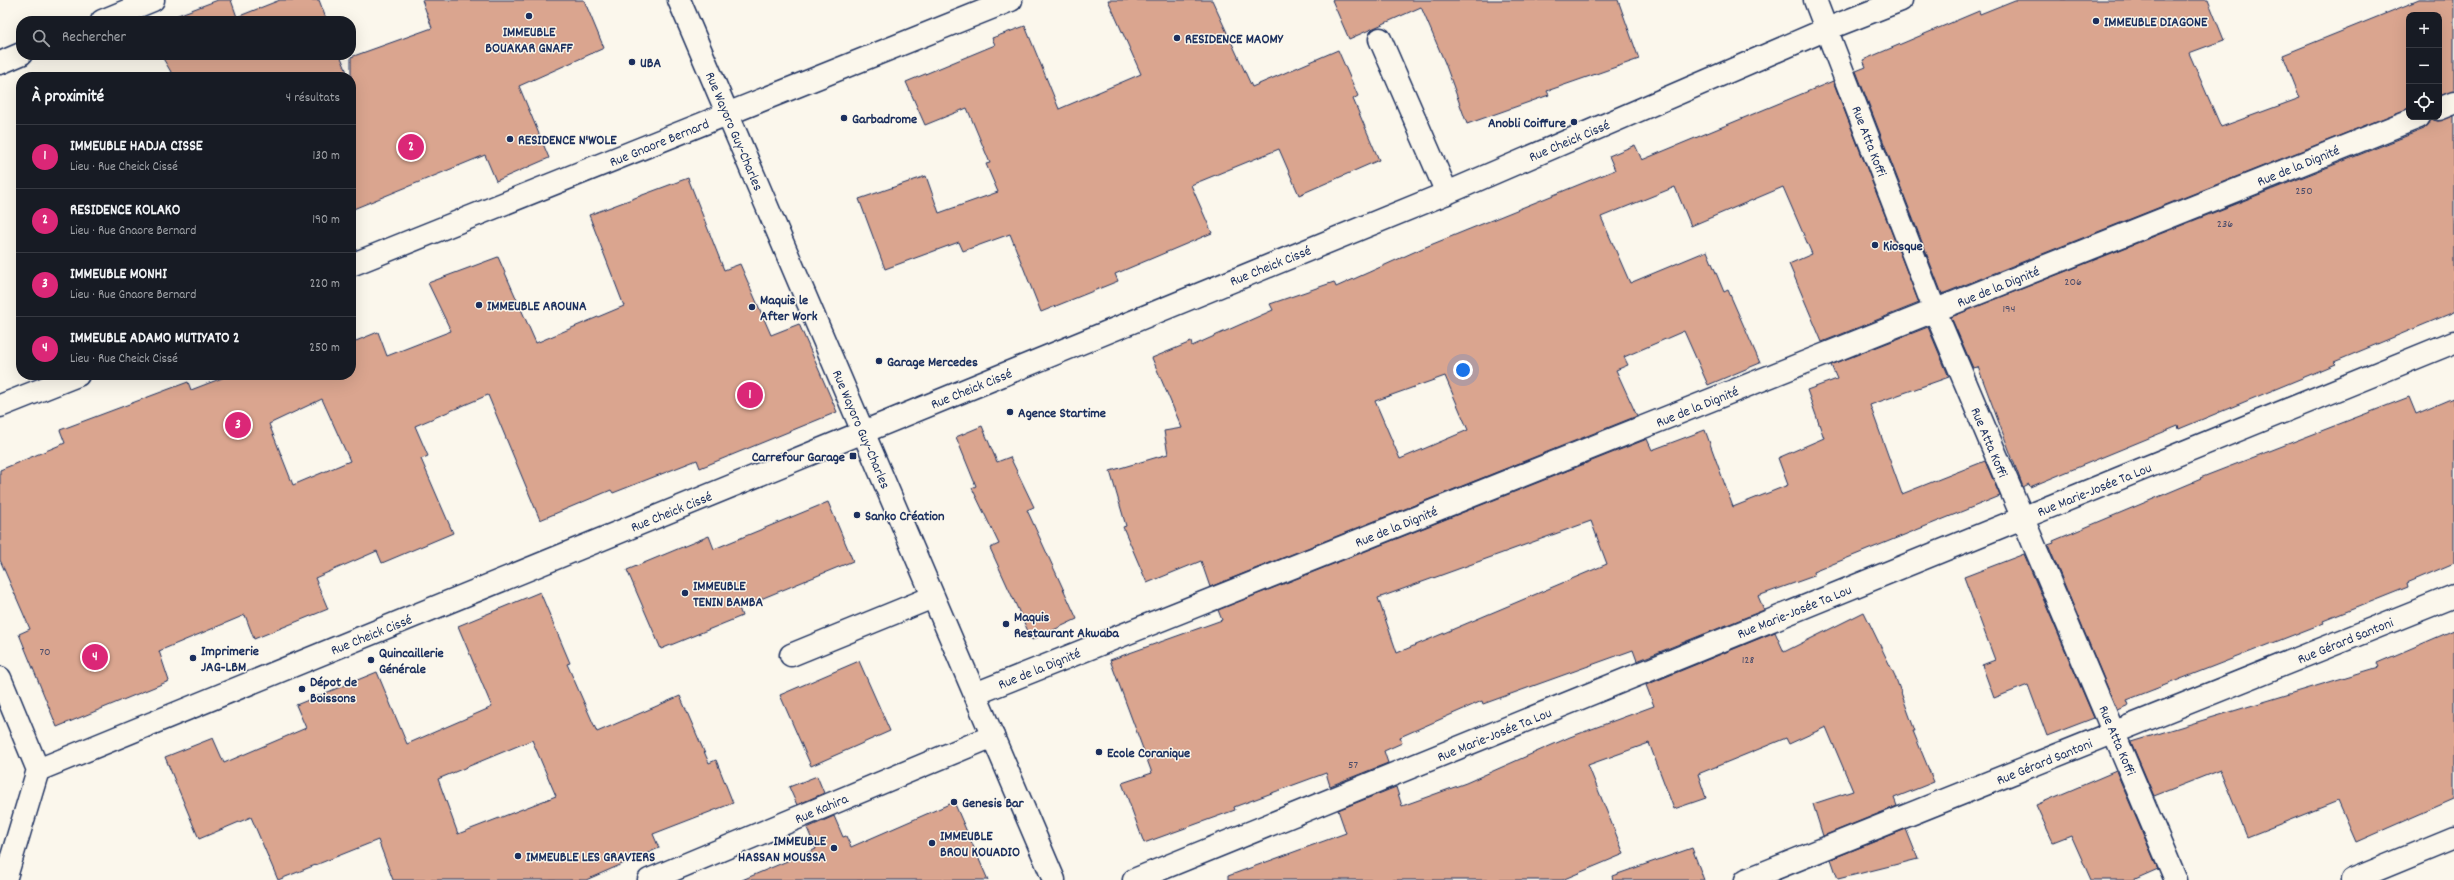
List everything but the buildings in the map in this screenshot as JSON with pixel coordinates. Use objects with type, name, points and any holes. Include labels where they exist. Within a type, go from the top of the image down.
[{"type":"street","points":[[114,16],[153,0]]},
{"type":"street","name":"Rue Wayoro Guy-Charles","points":[[679,0],[1054,880]]},
{"type":"street","name":"Rue Gnaore Bernard","points":[[356,263],[1011,0]]},
{"type":"street","name":"Rue Atta Koffi","points":[[1815,0],[1935,311],[2115,732],[2176,880]]},
{"type":"street","name":"Rue Cheick Cissé","points":[[38,770],[1447,193],[1827,29],[1901,0]]},
{"type":"street","points":[[1380,39],[1447,193]]},
{"type":"street","points":[[0,63],[16,56]]},
{"type":"street","points":[[2442,108],[2454,103]]},
{"type":"street","name":"Rue de la Dignité","points":[[975,694],[2412,120]]},
{"type":"street","name":"Rue Marie-Josée Ta Lou","points":[[1134,880],[2454,342]]},
{"type":"street","points":[[0,406],[65,380]]},
{"type":"street","name":"Rue Gérard Santoni","points":[[1746,880],[2454,596]]},
{"type":"street","points":[[791,656],[933,597]]},
{"type":"street","points":[[0,678],[38,770],[5,880]]},
{"type":"street","name":"Rue Kahira","points":[[649,880],[993,736]]},
{"type":"street","points":[[2352,880],[2454,838]]},
{"type":"place","name":"IMMEUBLE BOUAKAR GNAFF","points":[[529,16]]},
{"type":"place","name":"IMMEUBLE DIAGONE","points":[[2096,21]]},
{"type":"place","name":"RESIDENCE MAOMY","points":[[1177,38]]},
{"type":"place","name":"UBA","points":[[632,62]]},
{"type":"place","name":"Garbadrome","points":[[844,118]]},
{"type":"place","name":"Anobli Coiffure","points":[[1574,122]]},
{"type":"place","name":"RESIDENCE N'WOLE","points":[[510,139]]},
{"type":"place","name":"RESIDENCE KOLAKO","points":[[411,147]]},
{"type":"place","name":"Kiosque","points":[[1875,245]]},
{"type":"place","name":"IMMEUBLE AROUNA","points":[[479,305]]},
{"type":"place","name":"Maquis le After Work","points":[[752,307]]},
{"type":"place","name":"Garage Mercedes","points":[[879,361]]},
{"type":"place","name":"IMMEUBLE HADJA CISSE","points":[[750,395]]},
{"type":"place","name":"Agence Startime","points":[[1010,412]]},
{"type":"place","name":"IMMEUBLE MONHI","points":[[238,425]]},
{"type":"place","name":"Carrefour Garage","points":[[853,456]]},
{"type":"place","name":"Sanko Création","points":[[857,515]]},
{"type":"place","name":"IMMEUBLE TENIN BAMBA","points":[[685,593]]},
{"type":"place","name":"Maquis Restaurant Akwaba","points":[[1006,624]]},
{"type":"place","name":"IMMEUBLE ADAMO MUTIYATO 2","points":[[95,657]]},
{"type":"place","name":"Imprimerie JAG-LBM","points":[[193,658]]},
{"type":"place","name":"Quincaillerie Générale","points":[[371,660]]},
{"type":"place","name":"Dépot de Boissons","points":[[302,689]]},
{"type":"place","name":"Ecole Coranique","points":[[1099,752]]},
{"type":"place","name":"Genesis Bar","points":[[954,802]]},
{"type":"place","name":"IMMEUBLE BROU KOUADIO","points":[[932,843]]},
{"type":"place","name":"IMMEUBLE HASSAN MOUSSA","points":[[834,848]]},
{"type":"place","name":"IMMEUBLE LES GRAVIERS","points":[[518,856]]}]
